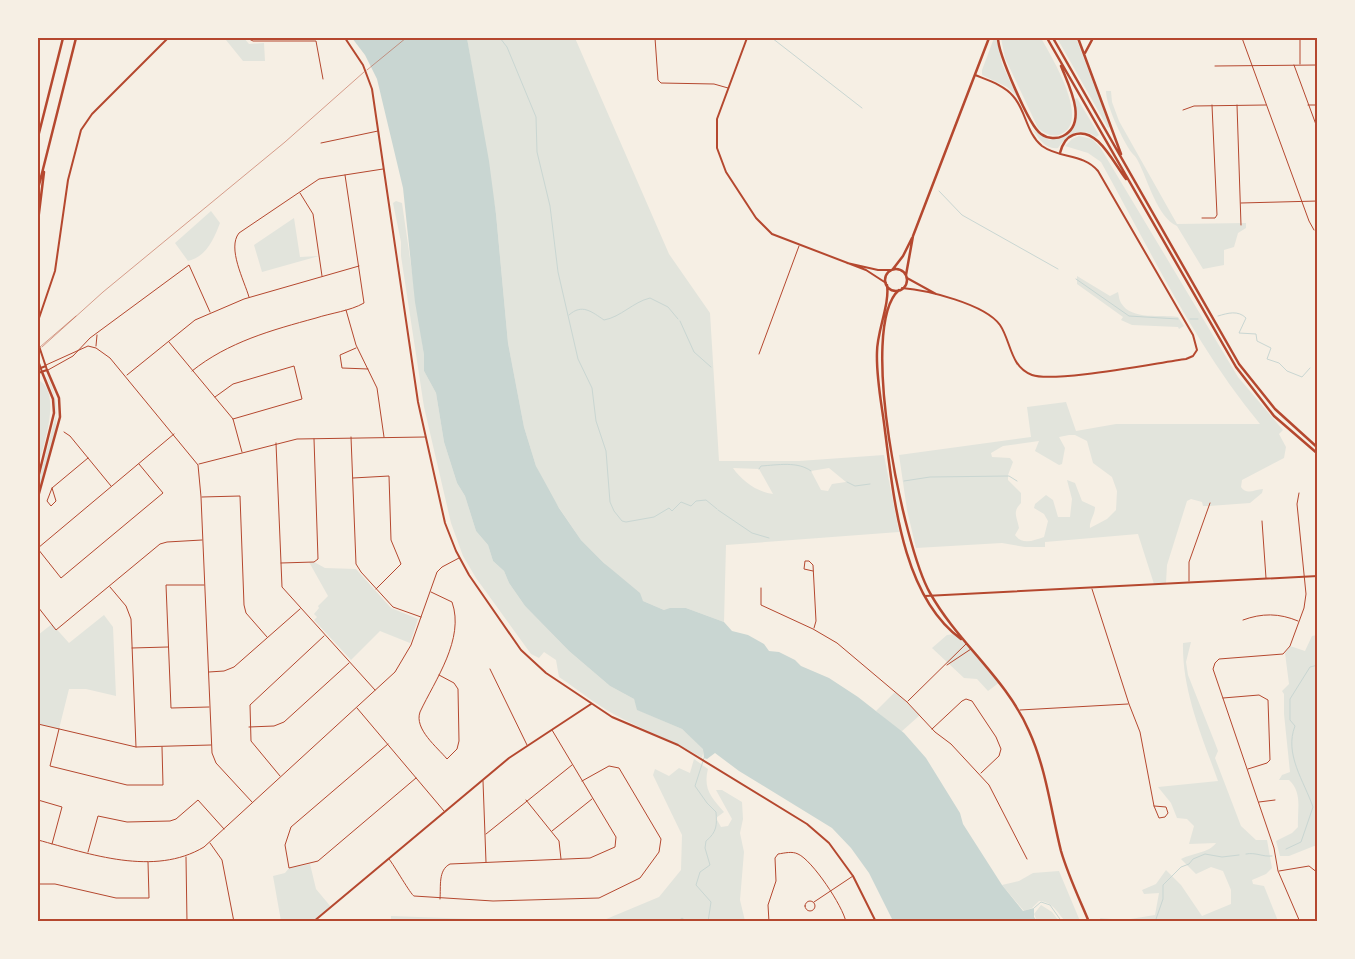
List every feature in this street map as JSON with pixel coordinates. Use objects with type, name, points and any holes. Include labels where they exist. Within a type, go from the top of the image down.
[{"type":"main road","points":[[38,137],[63,38]]},
{"type":"main road","points":[[38,189],[76,38]]},
{"type":"main road","points":[[989,38],[913,236],[899,262],[886,275],[888,294],[877,345],[877,369],[892,477],[902,532],[913,572],[925,596],[944,625],[971,648],[1004,687],[1019,710],[1038,755],[1066,866],[1089,922]]},
{"type":"main road","points":[[998,38],[1003,61],[1033,124],[1042,134],[1054,138],[1069,132],[1074,125],[1075,116],[1073,98],[1058,57]]},
{"type":"main road","points":[[1046,38],[1238,371],[1274,416],[1318,454]]},
{"type":"main road","points":[[1053,38],[1242,367],[1274,409],[1318,448]]},
{"type":"main road","points":[[1078,38],[1124,163]]},
{"type":"main road","points":[[1084,54],[1093,38]]},
{"type":"main road","points":[[1060,153],[1064,142],[1071,136],[1080,133],[1092,136],[1100,143],[1134,191]]},
{"type":"main road","points":[[38,221],[45,163]]},
{"type":"main road","points":[[913,236],[906,276],[901,289],[891,300],[886,318],[881,352],[882,372],[896,476],[904,516],[919,570],[932,597],[966,643]]},
{"type":"main road","points":[[892,270],[902,270],[906,276]]},
{"type":"main road","points":[[886,284],[893,290],[901,289]]},
{"type":"main road","points":[[38,497],[58,429],[60,414],[58,395],[47,370]]},
{"type":"main road","points":[[38,478],[54,414],[52,396],[42,372]]},
{"type":"street","points":[[38,321],[55,271],[67,184],[81,130],[92,114],[168,38]]},
{"type":"street","points":[[247,38],[250,40],[314,40],[318,43],[323,79]]},
{"type":"street","points":[[345,38],[369,78],[379,131],[415,385],[425,437],[445,523],[459,558],[473,582],[521,650],[546,673],[591,704],[622,722],[674,743],[808,824],[829,842],[854,876],[876,922]]},
{"type":"street","points":[[655,38],[658,80],[661,83],[714,84],[728,88]]},
{"type":"street","points":[[747,38],[718,112],[717,148],[723,166],[762,226],[776,236],[847,262],[878,270],[892,270]]},
{"type":"street","points":[[1242,38],[1314,230]]},
{"type":"street","points":[[1300,38],[1300,65]]},
{"type":"street","points":[[1294,65],[1318,130]]},
{"type":"street","points":[[1215,66],[1318,65]]},
{"type":"street","points":[[906,276],[936,294],[980,310],[993,317],[1002,328],[1016,362],[1024,371],[1038,376],[1062,376],[1189,358],[1196,354],[1198,349],[1196,340],[1100,172],[1086,160],[1044,147],[1035,139],[1011,94],[975,76]]},
{"type":"street","points":[[1202,218],[1215,218],[1217,215],[1212,105]]},
{"type":"street","points":[[1237,105],[1241,225]]},
{"type":"street","points":[[1183,110],[1190,106],[1267,105]]},
{"type":"street","points":[[1308,105],[1318,105]]},
{"type":"street","points":[[321,143],[379,131]]},
{"type":"street","points":[[249,298],[235,251],[236,237],[242,230],[322,178],[384,168]]},
{"type":"street","points":[[192,371],[208,358],[234,344],[272,330],[364,303],[345,175]]},
{"type":"street","points":[[299,192],[313,214],[322,276]]},
{"type":"street","points":[[1241,203],[1318,201]]},
{"type":"street","points":[[759,354],[799,246]]},
{"type":"street","points":[[847,262],[871,272],[886,284]]},
{"type":"street","points":[[38,373],[66,360],[83,347],[86,342],[189,265],[210,313]]},
{"type":"street","points":[[126,376],[193,321],[249,298],[359,266]]},
{"type":"street","points":[[901,289],[936,294]]},
{"type":"street","points":[[346,309],[357,348],[377,388],[384,437]]},
{"type":"street","points":[[40,316],[38,349],[47,370]]},
{"type":"street","points":[[96,348],[97,334]]},
{"type":"street","points":[[168,342],[232,419],[242,452]]},
{"type":"street","points":[[39,369],[83,347],[90,345],[96,348],[116,364],[198,465],[202,497],[212,745],[216,763],[252,802]]},
{"type":"street","points":[[357,348],[340,354],[342,368],[368,369]]},
{"type":"street","points":[[38,360],[39,369],[42,372]]},
{"type":"street","points":[[215,397],[233,384],[294,366],[302,399],[232,419]]},
{"type":"street","points":[[64,432],[70,436],[112,486]]},
{"type":"street","points":[[139,464],[163,493],[61,578],[38,548],[174,434]]},
{"type":"street","points":[[351,437],[356,564],[376,589],[396,608],[421,617]]},
{"type":"street","points":[[198,465],[276,443],[314,438],[425,437]]},
{"type":"street","points":[[280,563],[314,562],[318,559],[314,438]]},
{"type":"street","points":[[276,443],[282,587],[375,691]]},
{"type":"street","points":[[52,488],[56,501],[51,506],[47,501],[48,493],[52,488],[88,458]]},
{"type":"street","points":[[352,478],[389,476],[392,540],[401,564],[376,589]]},
{"type":"street","points":[[1298,493],[1297,504],[1306,597],[1288,648],[1283,654],[1216,660],[1213,670],[1274,848],[1278,871],[1300,922]]},
{"type":"street","points":[[202,497],[240,496],[244,605],[248,616],[267,637]]},
{"type":"street","points":[[1189,582],[1189,562],[1210,502]]},
{"type":"street","points":[[1262,521],[1266,578]]},
{"type":"street","points":[[38,607],[56,630],[163,542],[203,540]]},
{"type":"street","points":[[38,840],[116,860],[148,861],[186,857],[209,842],[395,672],[404,659],[440,568],[459,558]]},
{"type":"street","points":[[813,572],[804,569],[805,562],[811,562],[813,572],[816,621],[813,629]]},
{"type":"street","points":[[925,596],[1318,576]]},
{"type":"street","points":[[205,585],[166,586],[171,708],[210,707]]},
{"type":"street","points":[[109,586],[129,612],[136,747]]},
{"type":"street","points":[[760,588],[761,605],[813,629],[845,649],[907,702],[932,729],[955,747],[980,774],[994,794],[1027,860]]},
{"type":"street","points":[[1091,588],[1129,704],[1139,726],[1154,806],[1157,817],[1165,817],[1168,813],[1166,807],[1154,806]]},
{"type":"street","points":[[430,592],[450,600],[453,607],[452,641],[418,721],[422,729],[447,759],[460,741],[458,689],[454,683],[439,674]]},
{"type":"street","points":[[208,672],[231,669],[300,608]]},
{"type":"street","points":[[1242,620],[1253,616],[1278,614],[1298,621]]},
{"type":"street","points":[[280,777],[252,744],[249,711],[252,702],[325,635]]},
{"type":"street","points":[[907,702],[947,665],[966,643]]},
{"type":"street","points":[[132,648],[169,647]]},
{"type":"street","points":[[947,665],[971,648]]},
{"type":"street","points":[[249,727],[274,726],[284,722],[350,663]]},
{"type":"street","points":[[490,669],[527,745]]},
{"type":"street","points":[[1223,698],[1259,695],[1268,700],[1270,760],[1267,763],[1247,770]]},
{"type":"street","points":[[932,729],[964,700],[972,702],[996,736],[1001,749],[999,756],[980,774]]},
{"type":"street","points":[[313,922],[527,745],[591,704]]},
{"type":"street","points":[[1019,710],[1129,704]]},
{"type":"street","points":[[357,708],[444,812]]},
{"type":"street","points":[[38,724],[136,747],[212,745]]},
{"type":"street","points":[[59,729],[50,766],[127,785],[163,785],[162,747]]},
{"type":"street","points":[[440,898],[442,873],[444,868],[450,864],[592,858],[615,847],[616,837],[552,729]]},
{"type":"street","points":[[388,744],[291,827],[285,844],[289,868],[318,861],[416,778]]},
{"type":"street","points":[[486,834],[573,764]]},
{"type":"street","points":[[389,858],[404,879],[410,894],[493,902],[596,898],[640,878],[659,852],[661,839],[620,769],[611,766],[582,781]]},
{"type":"street","points":[[483,780],[486,863]]},
{"type":"street","points":[[552,831],[593,799]]},
{"type":"street","points":[[38,800],[62,807],[52,844]]},
{"type":"street","points":[[88,853],[98,816],[127,822],[170,821],[176,819],[198,800],[224,829]]},
{"type":"street","points":[[526,800],[560,843],[561,860]]},
{"type":"street","points":[[1259,802],[1275,800]]},
{"type":"street","points":[[209,842],[222,860],[234,922]]},
{"type":"street","points":[[769,922],[768,905],[776,881],[775,858],[778,854],[795,852],[804,857],[832,892],[846,922]]},
{"type":"street","points":[[186,857],[187,921]]},
{"type":"street","points":[[38,884],[58,884],[120,899],[149,898],[148,861]]},
{"type":"street","points":[[1278,871],[1309,866],[1318,873]]},
{"type":"street","points":[[814,902],[813,910],[806,909],[808,901],[814,902],[854,876]]},
{"type":"street","points":[[38,921],[55,921]]},
{"type":"lane","points":[[38,349],[406,38]]},
{"type":"shaded area","points":[[230,38],[244,38],[249,44],[264,43],[265,61],[243,61],[226,40]]},
{"type":"shaded area","points":[[352,38],[467,38],[489,161],[508,343],[524,427],[536,466],[559,508],[581,540],[604,563],[640,593],[643,601],[664,610],[686,608],[724,622],[732,631],[748,635],[764,644],[769,651],[779,652],[795,660],[801,666],[829,678],[858,697],[904,733],[926,758],[960,813],[963,824],[1002,885],[1023,911],[1034,908],[1034,917],[1037,921],[893,921],[869,873],[851,848],[832,828],[739,771],[715,753],[707,759],[704,758],[703,749],[682,729],[637,710],[634,699],[610,686],[569,651],[525,606],[509,583],[504,571],[493,561],[488,545],[476,531],[465,496],[457,483],[444,442],[436,393],[424,371],[424,355],[415,302],[403,188],[377,79],[365,55]]},
{"type":"shaded area","points":[[467,38],[575,38],[669,254],[710,313],[719,461],[799,461],[884,455],[899,532],[726,545],[724,622],[686,608],[664,610],[643,601],[581,540],[549,493],[536,466],[524,427],[508,343],[496,214]],"holes":[[[733,468],[759,469],[773,494],[761,491],[750,485]],[[829,468],[846,482],[832,484],[828,491],[821,490],[811,471]]]},
{"type":"shaded area","points":[[994,38],[997,38],[1002,64],[1017,96],[1007,87],[982,75],[982,70]]},
{"type":"shaded area","points":[[1001,38],[1041,38],[1060,74],[1071,104],[1072,118],[1068,128],[1059,135],[1048,134],[1038,128],[1005,58]]},
{"type":"shaded area","points":[[1057,38],[1076,38],[1110,127],[1108,128]]},
{"type":"shaded area","points":[[1106,91],[1111,91],[1112,102],[1119,121],[1177,224],[1246,223],[1246,228],[1238,233],[1234,247],[1224,250],[1224,265],[1203,269],[1177,226],[1164,215],[1137,159],[1118,129],[1108,104]]},
{"type":"shaded area","points":[[1077,98],[1099,135],[1096,137],[1085,132],[1075,133],[1070,135],[1058,148],[1046,146],[1033,130],[1049,140],[1066,136],[1076,123],[1075,99]]},
{"type":"shaded area","points":[[1079,136],[1092,139],[1100,147],[1238,377],[1283,430],[1279,434],[1286,447],[1284,458],[1242,480],[1241,487],[1243,490],[1263,489],[1262,493],[1250,503],[1203,506],[1202,502],[1191,499],[1187,501],[1167,565],[1166,583],[1154,584],[1138,534],[1045,542],[1045,547],[1025,547],[1002,543],[916,548],[907,510],[899,455],[1031,437],[1027,407],[1066,402],[1076,431],[1116,424],[1260,424],[1215,363],[1194,330],[1101,162],[1088,153],[1065,146],[1072,139]],"holes":[[[1075,435],[1087,441],[1093,463],[1112,477],[1117,491],[1116,510],[1107,519],[1090,528],[1095,507],[1082,501],[1075,483],[1067,480],[1072,499],[1070,517],[1058,517],[1053,500],[1046,495],[1035,504],[1034,508],[1044,514],[1048,521],[1044,537],[1033,541],[1025,541],[1018,538],[1015,535],[1019,528],[1016,512],[1021,503],[1021,493],[1008,480],[1013,462],[1010,458],[992,457],[991,453],[1003,446],[1039,441],[1035,451],[1059,465],[1062,464],[1065,448],[1059,437]]]},
{"type":"shaded area","points":[[396,201],[402,203],[424,355],[424,371],[436,393],[444,442],[457,483],[465,496],[476,531],[488,545],[493,561],[504,571],[509,583],[525,606],[569,651],[610,686],[634,699],[638,710],[682,729],[704,749],[702,758],[606,710],[559,677],[556,660],[544,652],[539,658],[531,654],[476,578],[463,556],[451,523],[424,407],[401,256],[401,242],[393,203]]},
{"type":"shaded area","points":[[211,211],[220,223],[215,235],[200,256],[188,261],[175,243]]},
{"type":"shaded area","points":[[294,218],[300,257],[319,256],[262,272],[254,245]]},
{"type":"shaded area","points":[[1077,276],[1110,296],[1118,292],[1121,303],[1132,312],[1147,316],[1178,317],[1184,326],[1179,329],[1178,327],[1132,325],[1121,320],[1123,317],[1077,284]]},
{"type":"shaded area","points":[[46,375],[53,389],[56,403],[56,415],[54,396]]},
{"type":"shaded area","points":[[38,380],[45,386],[49,395],[50,407],[47,433],[38,466]]},
{"type":"shaded area","points":[[56,415],[55,433],[38,493],[38,484]]},
{"type":"shaded area","points":[[309,562],[314,562],[325,568],[356,569],[391,608],[418,619],[410,643],[380,631],[351,660],[314,620],[317,617],[314,614],[319,608],[318,606],[328,596]]},
{"type":"shaded area","points":[[104,615],[113,627],[116,696],[86,689],[69,689],[59,729],[38,724],[38,635],[52,624],[69,643]]},
{"type":"shaded area","points":[[954,634],[965,641],[1000,682],[988,691],[977,679],[964,678],[932,648],[947,635]]},
{"type":"shaded area","points":[[1317,635],[1317,847],[1314,846],[1289,856],[1280,856],[1276,841],[1292,833],[1298,827],[1298,796],[1296,790],[1289,780],[1279,780],[1282,775],[1290,772],[1284,714],[1284,694],[1282,691],[1289,684],[1285,653],[1290,646],[1305,651],[1312,636]]},
{"type":"shaded area","points":[[1191,642],[1186,662],[1188,675],[1218,751],[1215,758],[1241,826],[1256,840],[1267,840],[1272,868],[1266,874],[1252,880],[1253,884],[1264,886],[1278,921],[1101,921],[1100,918],[1124,920],[1155,915],[1159,893],[1144,894],[1142,890],[1156,884],[1166,870],[1181,885],[1202,916],[1231,904],[1231,890],[1223,871],[1211,867],[1196,874],[1181,859],[1205,851],[1216,843],[1189,844],[1194,826],[1187,819],[1177,818],[1171,803],[1158,787],[1218,781],[1189,696],[1183,643]]},
{"type":"shaded area","points":[[895,692],[920,715],[901,732],[876,711]]},
{"type":"shaded area","points":[[694,759],[708,769],[707,787],[715,802],[724,812],[716,818],[721,827],[728,826],[732,819],[716,790],[722,790],[742,802],[743,819],[740,833],[744,852],[740,900],[745,921],[391,921],[391,916],[500,920],[604,920],[659,897],[681,870],[682,835],[653,775],[655,769],[669,776],[679,768],[690,773]]},
{"type":"shaded area","points":[[310,864],[316,889],[331,907],[313,921],[281,921],[273,876],[285,873],[289,868]]},
{"type":"shaded area","points":[[1059,871],[1080,921],[1065,921],[1048,903],[1039,901],[1032,908],[1024,911],[1002,885],[1019,881],[1033,873]]},
{"type":"shaded area","points":[[1041,905],[1052,912],[1059,921],[1037,921],[1034,914]]},
{"type":"waterway","points":[[500,38],[507,47],[536,117],[537,152],[550,206],[558,272],[578,359],[592,388],[596,421],[606,451],[610,502],[614,511],[622,521],[626,522],[654,517],[669,508],[672,511],[681,502],[691,506],[696,501],[706,500],[717,509]]},
{"type":"waterway","points":[[772,38],[862,108]]},
{"type":"waterway","points":[[939,191],[962,215],[1058,269]]},
{"type":"waterway","points":[[1076,279],[1129,316],[1178,319]]},
{"type":"waterway","points":[[569,315],[574,311],[583,309],[604,320],[616,316],[650,298],[668,307],[678,319]]},
{"type":"waterway","points":[[1218,316],[1233,313],[1243,315],[1246,318],[1239,333],[1256,334],[1257,341],[1271,348],[1267,359],[1279,363],[1287,371],[1302,377],[1310,368]]},
{"type":"waterway","points":[[1190,319],[1198,319]]},
{"type":"waterway","points":[[680,321],[694,352],[711,367]]},
{"type":"waterway","points":[[759,469],[761,466],[787,464],[800,466],[811,471]]},
{"type":"waterway","points":[[904,481],[930,477],[1009,476],[1017,481]]},
{"type":"waterway","points":[[847,482],[855,486],[870,484]]},
{"type":"waterway","points":[[718,510],[752,533],[769,538]]},
{"type":"waterway","points":[[1286,849],[1301,842],[1313,807],[1293,757],[1292,736],[1295,726],[1290,720],[1290,699],[1310,667],[1318,665]]},
{"type":"waterway","points":[[704,758],[695,786],[716,812],[716,825],[706,841],[705,848],[710,865],[700,872],[696,885],[711,902],[708,922]]},
{"type":"waterway","points":[[1155,922],[1163,899],[1163,885],[1181,867],[1205,854],[1222,857],[1239,855]]},
{"type":"waterway","points":[[1246,854],[1272,856]]},
{"type":"waterway","points":[[1034,908],[1041,902],[1050,905],[1062,922]]},
{"type":"waterway","points":[[677,922],[682,918],[687,922]]}]
